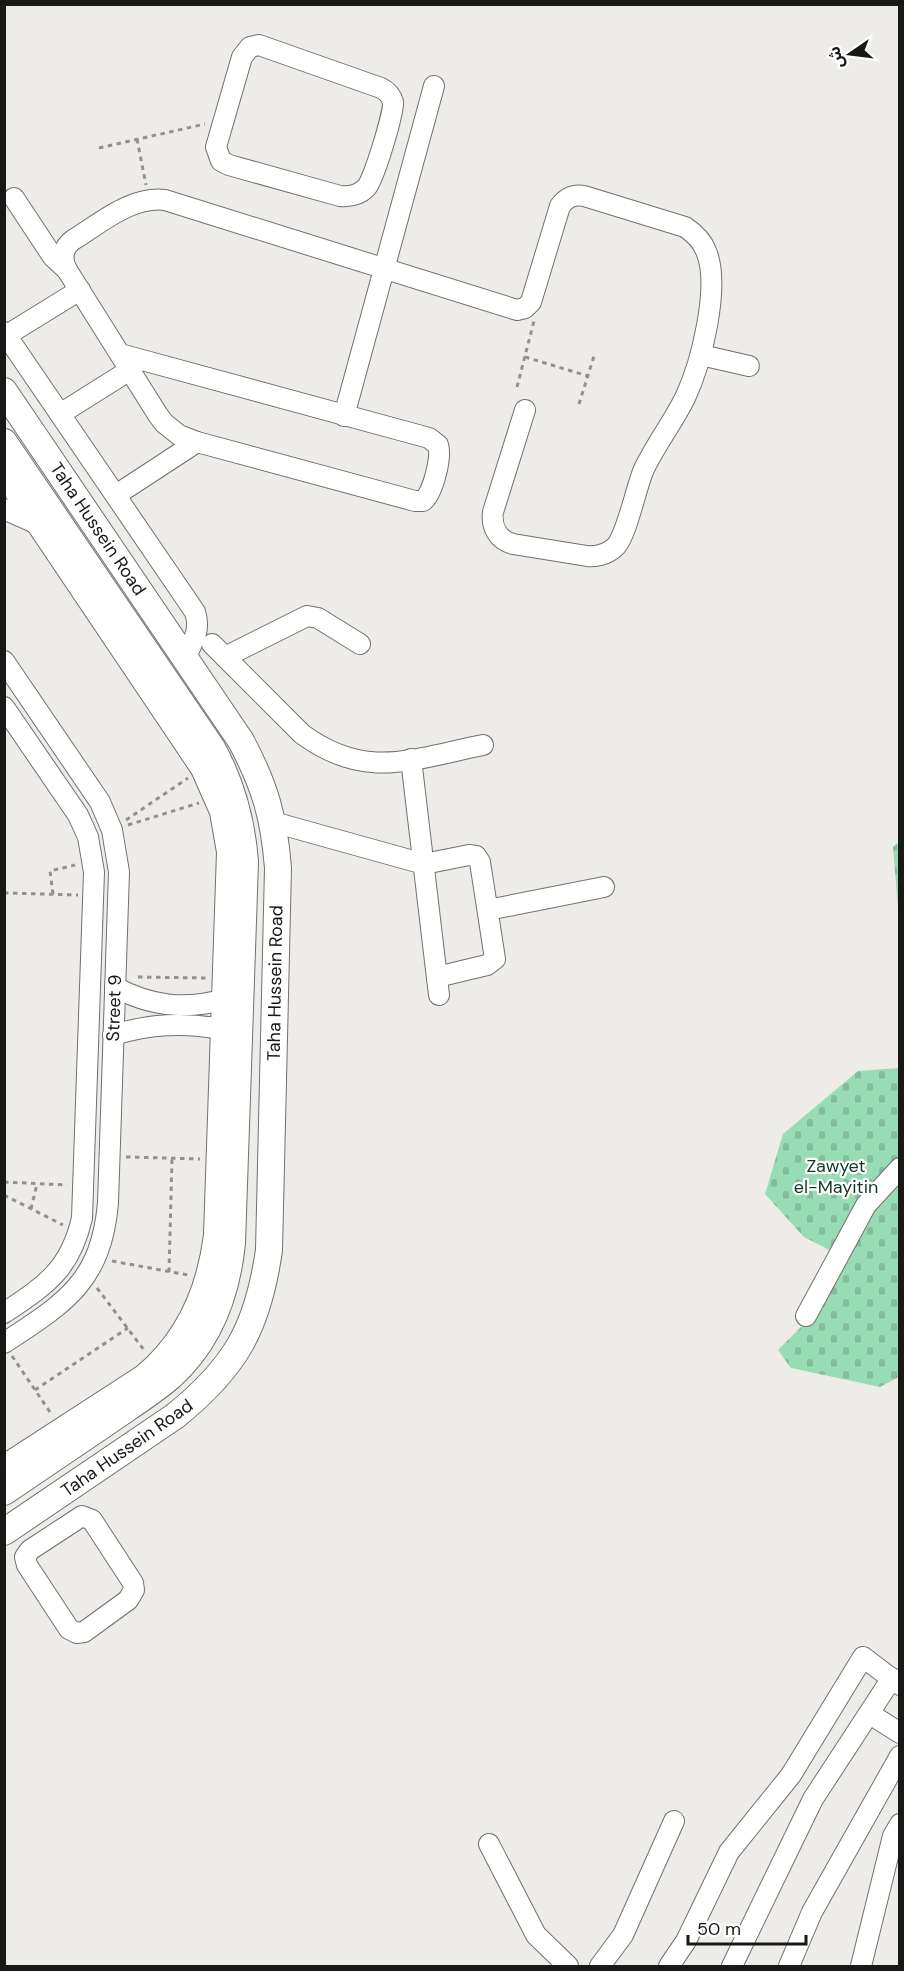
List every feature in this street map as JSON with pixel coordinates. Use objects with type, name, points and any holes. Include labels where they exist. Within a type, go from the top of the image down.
[{"type":"main road","name":"Taha Hussein Road","points":[[4,391],[241,741],[264,790],[273,822],[278,868],[268,1250],[264,1283],[255,1314],[241,1344],[223,1371],[201,1395],[175,1416],[13,1527]]},
{"type":"main road","name":"Taha Hussein Road","points":[[4,442],[44,518],[212,748],[224,771],[238,812],[244,845],[245,880],[234,935],[227,1037],[230,1262],[222,1298],[206,1331],[184,1361],[158,1387],[4,1494]]},
{"type":"main road","points":[[4,1494],[13,1527]]},
{"type":"street","points":[[259,45],[381,88],[388,93],[393,105],[374,175],[366,189],[347,196],[224,164],[218,157],[216,147],[243,53],[250,46],[259,45]]},
{"type":"street","points":[[344,416],[434,86]]},
{"type":"street","points":[[374,175],[407,185]]},
{"type":"street","points":[[125,362],[429,438],[438,445],[440,457],[430,493],[423,501],[415,501],[197,442],[179,435],[164,423],[125,362],[67,270],[63,253],[69,243],[128,207],[149,200],[165,200],[512,309],[525,308],[531,302],[560,206],[568,198],[584,196],[685,227],[701,242],[709,260],[709,310],[696,373],[676,416],[644,468],[620,540],[605,554],[587,556],[513,544],[507,542],[496,532],[493,526],[493,512],[525,410]]},
{"type":"street","points":[[14,198],[53,257],[67,270]]},
{"type":"street","points":[[80,290],[6,334],[195,612],[197,633],[185,658]]},
{"type":"street","points":[[701,355],[749,366]]},
{"type":"street","points":[[60,414],[125,362]]},
{"type":"street","points":[[116,495],[197,442]]},
{"type":"street","points":[[4,476],[44,518],[201,769],[215,798],[225,832],[234,935],[223,978],[222,1000],[227,1037],[216,1160],[214,1235],[206,1279],[196,1308],[177,1340],[156,1365],[4,1465]]},
{"type":"street","points":[[4,509],[44,518]]},
{"type":"street","points":[[360,644],[318,618],[307,616],[219,650],[302,734],[335,754],[354,760],[392,763],[483,745]]},
{"type":"street","name":"Street 9","points":[[4,661],[100,802],[112,830],[119,872],[106,1222],[102,1240],[92,1266],[63,1302],[8,1348]]},
{"type":"street","name":"Street 9","points":[[4,707],[84,826],[93,861],[82,1218],[66,1262],[57,1273],[34,1294],[4,1313]]},
{"type":"street","points":[[48,771],[68,756]]},
{"type":"street","points":[[273,822],[424,864],[469,855],[476,856],[480,862],[495,952],[493,962],[487,965],[438,986],[424,864],[411,759]]},
{"type":"street","points":[[488,910],[604,887]]},
{"type":"street","points":[[115,982],[136,997],[159,1004],[191,1006],[222,1000]]},
{"type":"street","points":[[113,1035],[167,1024],[194,1025],[227,1037]]},
{"type":"street","points":[[86,1107],[111,1107]]},
{"type":"street","points":[[806,1316],[866,1205],[900,1168]]},
{"type":"street","points":[[69,1490],[86,1516],[92,1520],[133,1583],[134,1590],[128,1600],[84,1632],[77,1633],[69,1629],[27,1565],[25,1557],[30,1550],[79,1518],[86,1516]]},
{"type":"street","points":[[669,1966],[686,1941],[729,1852],[791,1775],[863,1657],[896,1681],[870,1714],[813,1799],[732,1966]]},
{"type":"street","points":[[870,1714],[900,1733]]},
{"type":"street","points":[[789,1966],[812,1912],[900,1756]]},
{"type":"street","points":[[600,1966],[623,1935],[674,1821]]},
{"type":"street","points":[[861,1966],[893,1836],[900,1824]]},
{"type":"street","points":[[489,1844],[536,1935],[568,1966]]},
{"type":"path","points":[[99,148],[224,120]]},
{"type":"path","points":[[137,139],[149,200]]},
{"type":"path","points":[[517,387],[534,325],[531,302]]},
{"type":"path","points":[[579,404],[595,353]]},
{"type":"path","points":[[525,357],[588,376]]},
{"type":"path","points":[[112,830],[201,769]]},
{"type":"path","points":[[112,830],[215,798]]},
{"type":"path","points":[[53,894],[50,873],[52,870],[93,861]]},
{"type":"path","points":[[4,893],[93,895]]},
{"type":"path","points":[[115,982],[223,978]]},
{"type":"path","points":[[109,1157],[216,1160]]},
{"type":"path","points":[[169,1272],[172,1159]]},
{"type":"path","points":[[4,1182],[84,1186]]},
{"type":"path","points":[[31,1209],[37,1183]]},
{"type":"path","points":[[4,1195],[78,1233]]},
{"type":"path","points":[[92,1266],[169,1272],[206,1279]]},
{"type":"path","points":[[92,1266],[128,1328],[156,1365]]},
{"type":"path","points":[[35,1390],[128,1328]]},
{"type":"path","points":[[8,1348],[60,1429]]},
{"type":"green space","points":[[899,842],[899,910],[893,847]]},
{"type":"green space","name":"Zawyet el-Mayitin","points":[[899,1068],[899,1377],[880,1387],[791,1368],[778,1350],[806,1322],[837,1254],[804,1237],[765,1194],[783,1134],[858,1071]]}]
